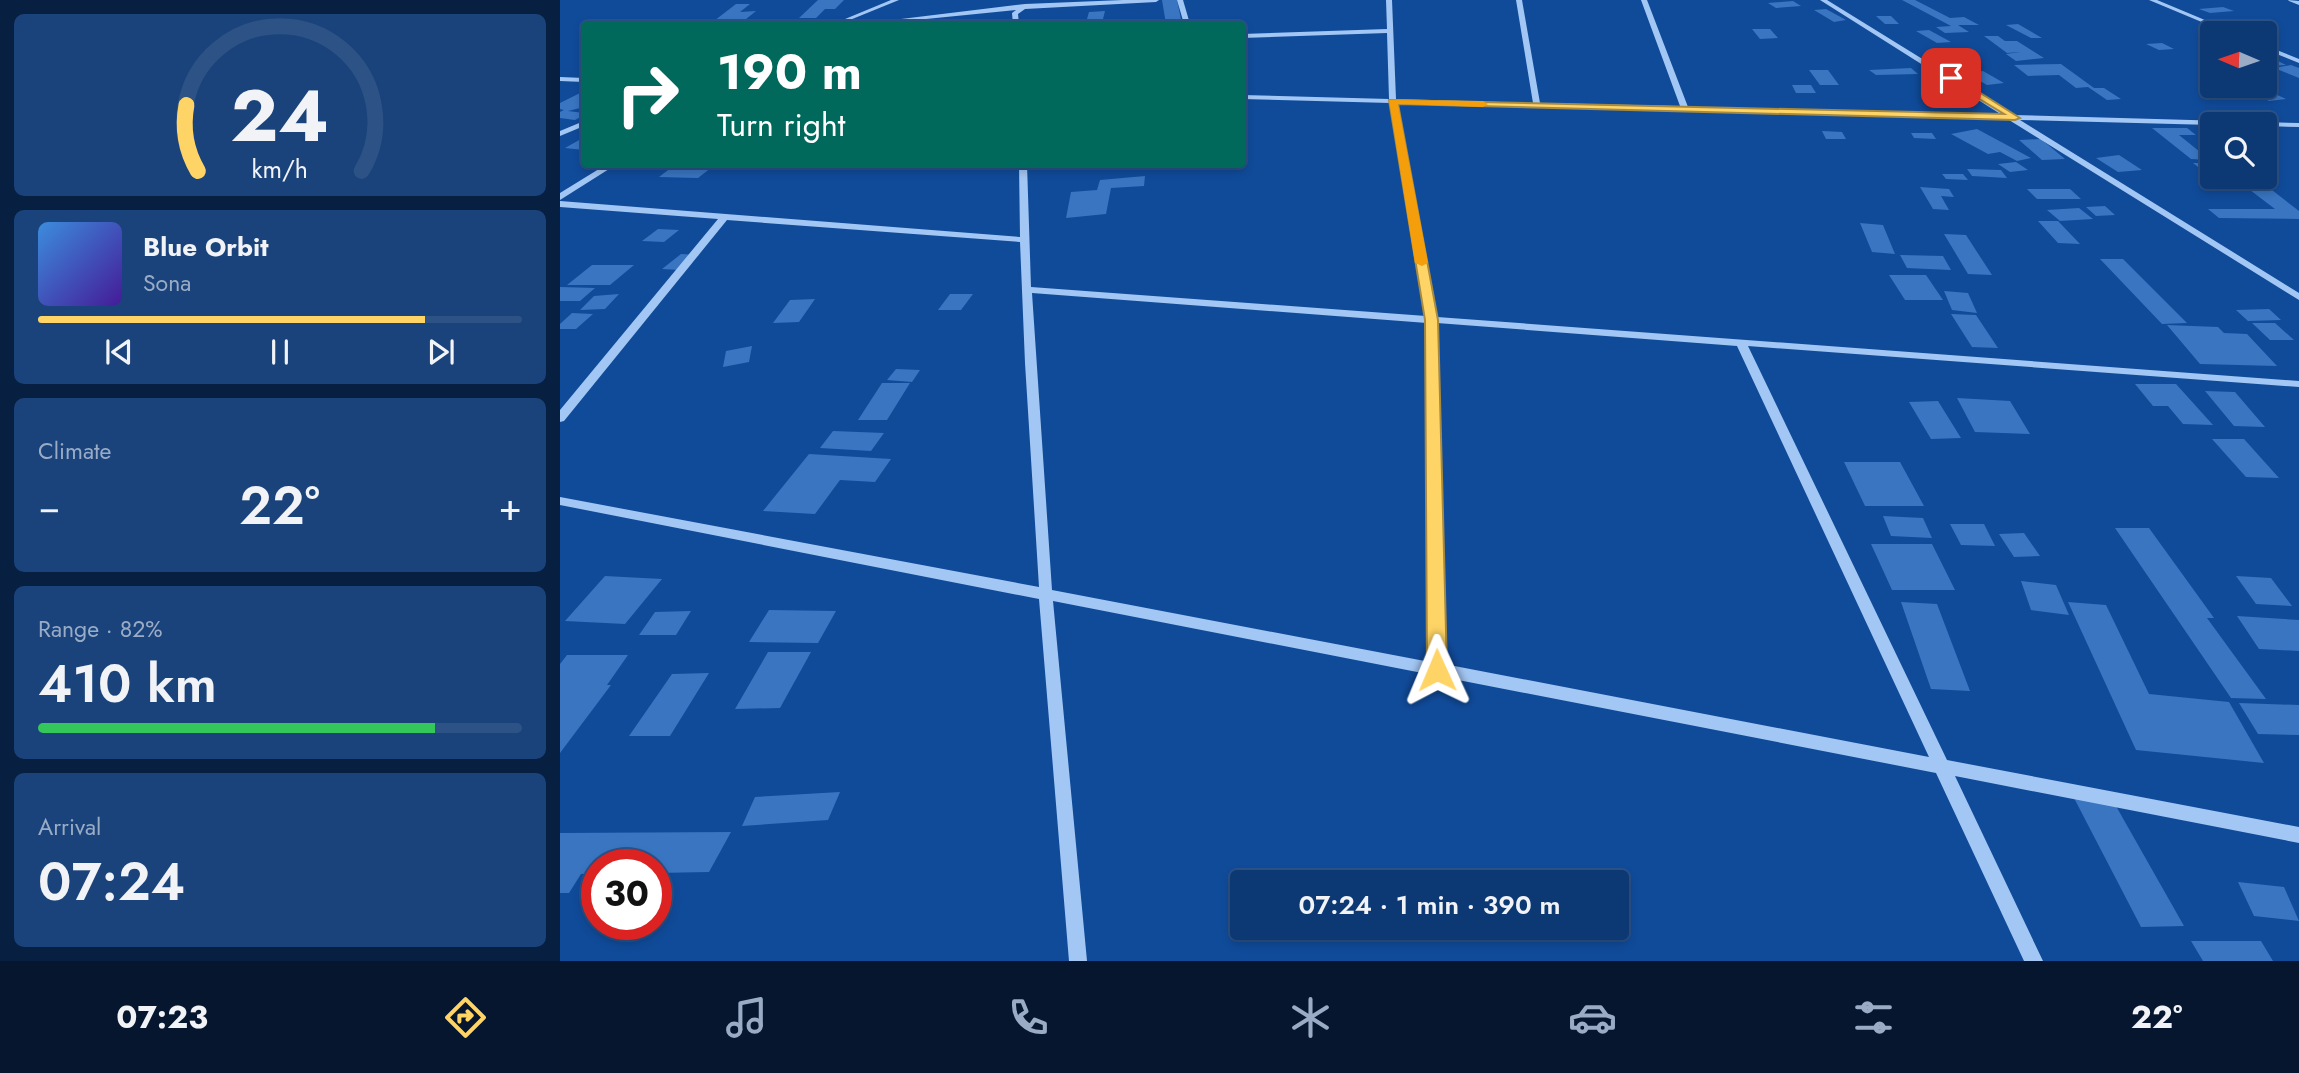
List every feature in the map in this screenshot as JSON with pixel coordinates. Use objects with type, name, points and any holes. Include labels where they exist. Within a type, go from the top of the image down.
[{"type":"street","points":[[844,21],[896,0]]},
{"type":"street","points":[[886,21],[1025,3],[1156,0]]},
{"type":"street","points":[[1180,0],[1186,21]]},
{"type":"street","points":[[1390,0],[1393,102],[1432,320],[1437,670]]},
{"type":"street","points":[[1520,0],[1537,105]]},
{"type":"street","points":[[1644,0],[1685,109]]},
{"type":"street","points":[[1824,0],[2299,296]]},
{"type":"street","points":[[2152,0],[2203,21]]},
{"type":"street","points":[[2291,0],[2299,3]]},
{"type":"street","points":[[1016,21],[1015,13],[1025,3]]},
{"type":"street","points":[[1246,36],[1390,31]]},
{"type":"street","points":[[2277,52],[2299,61]]},
{"type":"street","points":[[560,79],[581,80]]},
{"type":"street","points":[[1246,97],[2299,125]]},
{"type":"street","points":[[560,134],[581,124]]},
{"type":"street","points":[[560,197],[607,168]]},
{"type":"street","points":[[1023,168],[1024,240],[1047,596],[1078,961]]},
{"type":"street","points":[[560,204],[1024,240]]},
{"type":"street","points":[[560,418],[724,217]]},
{"type":"street","points":[[1027,290],[2299,384]]},
{"type":"street","points":[[1741,343],[2034,961]]},
{"type":"street","points":[[560,500],[1047,596],[2299,835]]},
{"type":"building","points":[[818,0],[844,0],[835,9],[825,9],[816,18],[799,18]]},
{"type":"building","points":[[1162,0],[1177,0],[1181,21],[1166,21]]},
{"type":"building","points":[[1902,0],[1915,0],[1950,18],[1964,17],[1979,25],[1958,25],[1969,32],[1945,33],[1936,27],[1951,26]]},
{"type":"building","points":[[1793,1],[1801,6],[1776,8],[1768,3]]},
{"type":"building","points":[[736,4],[750,4],[740,12],[756,11],[744,21],[714,21]]},
{"type":"building","points":[[2223,7],[2234,11],[2210,13],[2199,9]]},
{"type":"building","points":[[1826,9],[1846,20],[1834,22],[1814,10]]},
{"type":"building","points":[[1105,11],[1103,19],[1087,19],[1089,12]]},
{"type":"building","points":[[1876,16],[1891,16],[1899,24],[1885,24]]},
{"type":"building","points":[[2018,24],[2042,38],[2031,38],[2006,25]]},
{"type":"building","points":[[1752,29],[1770,29],[1778,38],[1760,39]]},
{"type":"building","points":[[1929,30],[1951,42],[1937,43],[1916,31]]},
{"type":"building","points":[[1984,36],[2017,41],[2044,58],[2016,61],[2006,54],[2020,52],[2007,53]]},
{"type":"building","points":[[2162,43],[2174,49],[2159,50],[2146,44]]},
{"type":"building","points":[[2061,64],[2094,88],[2104,88],[2121,99],[2107,100],[2088,87],[2076,88],[2059,75],[2028,76],[2014,65]]},
{"type":"building","points":[[2291,65],[2299,68],[2299,78],[2277,69]]},
{"type":"building","points":[[1911,68],[1918,74],[1876,75],[1869,70]]},
{"type":"building","points":[[1809,70],[1828,70],[1839,85],[1820,85]]},
{"type":"building","points":[[1983,71],[2004,83],[1987,85],[1966,73]]},
{"type":"building","points":[[1948,80],[1962,90],[1939,92],[1925,81]]},
{"type":"building","points":[[1792,85],[1811,85],[1816,93],[1796,93]]},
{"type":"building","points":[[581,92],[581,108],[568,111],[581,113],[581,117],[575,120],[560,118],[560,112],[564,110],[560,109],[560,103]]},
{"type":"building","points":[[2277,95],[2286,99],[2269,101],[2263,98],[2277,98]]},
{"type":"building","points":[[2152,128],[2187,128],[2196,135],[2179,135],[2200,152],[2200,159],[2191,159]]},
{"type":"building","points":[[1977,129],[2031,158],[2017,161],[2000,152],[1988,154],[1951,134]]},
{"type":"building","points":[[1822,131],[1842,132],[1846,139],[1826,139]]},
{"type":"building","points":[[1911,133],[1932,133],[1936,139],[1914,138]]},
{"type":"building","points":[[581,139],[581,150],[565,148]]},
{"type":"building","points":[[2041,139],[2065,159],[2042,160],[2019,140]]},
{"type":"building","points":[[2119,155],[2142,170],[2118,172],[2096,158]]},
{"type":"building","points":[[2016,162],[2028,170],[2010,172],[1998,164]]},
{"type":"building","points":[[671,168],[711,168],[698,178],[659,177]]},
{"type":"building","points":[[1967,169],[2001,170],[2007,178],[1972,176]]},
{"type":"building","points":[[1942,174],[1963,174],[1968,180],[1946,179]]},
{"type":"building","points":[[1145,176],[1144,186],[1111,188],[1106,214],[1066,218],[1071,192],[1097,190],[1100,180]]},
{"type":"building","points":[[1920,187],[1949,189],[1954,197],[1941,196],[1949,210],[1933,209]]},
{"type":"building","points":[[2027,189],[2070,189],[2081,199],[2037,199]]},
{"type":"building","points":[[2250,190],[2272,190],[2299,211],[2299,219],[2219,218],[2208,209],[2275,209]]},
{"type":"building","points":[[2105,206],[2115,215],[2096,216],[2086,207]]},
{"type":"building","points":[[2079,208],[2093,219],[2060,221],[2047,210]]},
{"type":"building","points":[[2038,221],[2058,221],[2080,244],[2058,243]]},
{"type":"building","points":[[1860,223],[1883,225],[1895,254],[1872,252]]},
{"type":"building","points":[[658,229],[679,230],[664,242],[642,241]]},
{"type":"building","points":[[1944,234],[1966,235],[1992,275],[1968,274]]},
{"type":"building","points":[[681,254],[699,255],[680,270],[662,269]]},
{"type":"building","points":[[1900,255],[1943,256],[1951,270],[1907,268]]},
{"type":"building","points":[[2100,259],[2123,259],[2187,323],[2162,324]]},
{"type":"building","points":[[592,265],[634,265],[610,285],[567,285]]},
{"type":"building","points":[[1889,275],[1926,275],[1943,300],[1905,300]]},
{"type":"building","points":[[560,287],[595,288],[580,301],[560,301]]},
{"type":"building","points":[[1944,291],[1968,293],[1977,313],[1952,310]]},
{"type":"building","points":[[619,294],[605,309],[580,310],[594,296]]},
{"type":"building","points":[[950,294],[973,294],[961,310],[938,310]]},
{"type":"building","points":[[815,299],[799,322],[773,323],[790,300]]},
{"type":"building","points":[[2269,309],[2281,320],[2248,321],[2236,310]]},
{"type":"building","points":[[572,313],[593,314],[576,329],[560,329],[560,324]]},
{"type":"building","points":[[1951,314],[1976,315],[1998,348],[1972,347]]},
{"type":"building","points":[[2252,323],[2275,323],[2294,340],[2270,340]]},
{"type":"building","points":[[2167,325],[2218,327],[2224,333],[2247,334],[2277,366],[2200,364]]},
{"type":"building","points":[[752,346],[749,362],[723,367],[726,351]]},
{"type":"building","points":[[896,369],[920,370],[912,382],[887,380]]},
{"type":"building","points":[[882,383],[910,383],[887,420],[858,420]]},
{"type":"building","points":[[2135,384],[2176,384],[2213,425],[2183,424],[2168,406],[2153,406]]},
{"type":"building","points":[[2205,391],[2235,392],[2265,427],[2234,426]]},
{"type":"building","points":[[1957,398],[2010,401],[2030,434],[1975,432]]},
{"type":"building","points":[[1938,401],[1961,438],[1931,439],[1909,402]]},
{"type":"building","points":[[833,431],[884,433],[871,451],[820,448]]},
{"type":"building","points":[[2212,439],[2244,439],[2279,478],[2246,477]]},
{"type":"building","points":[[809,454],[891,459],[875,482],[840,480],[815,514],[763,511]]},
{"type":"building","points":[[1844,462],[1900,462],[1924,506],[1865,506]]},
{"type":"building","points":[[1883,516],[1923,518],[1932,538],[1891,536]]},
{"type":"building","points":[[1950,524],[1984,524],[1995,546],[1961,545]]},
{"type":"building","points":[[2115,528],[2149,528],[2214,618],[2207,618],[2266,699],[2231,698]]},
{"type":"building","points":[[2024,533],[2040,556],[2014,557],[1999,534]]},
{"type":"building","points":[[1871,544],[1932,544],[1955,590],[1892,590]]},
{"type":"building","points":[[605,576],[662,579],[625,624],[565,621]]},
{"type":"building","points":[[2236,576],[2271,578],[2292,606],[2256,604]]},
{"type":"building","points":[[2021,581],[2056,585],[2069,615],[2031,610]]},
{"type":"building","points":[[1901,602],[1937,604],[1970,691],[1931,689]]},
{"type":"building","points":[[2068,602],[2106,605],[2149,694],[2229,702],[2264,763],[2136,750]]},
{"type":"building","points":[[769,610],[836,611],[818,643],[749,642]]},
{"type":"building","points":[[691,611],[676,635],[639,635],[655,612]]},
{"type":"building","points":[[2237,616],[2299,620],[2299,651],[2259,649]]},
{"type":"building","points":[[768,652],[811,652],[780,708],[735,709]]},
{"type":"building","points":[[567,655],[628,655],[607,685],[611,685],[560,753],[560,664]]},
{"type":"building","points":[[709,673],[670,736],[629,736],[672,674]]},
{"type":"building","points":[[2239,703],[2299,705],[2299,735],[2258,734]]},
{"type":"building","points":[[840,792],[828,820],[742,826],[755,797]]},
{"type":"building","points":[[2074,798],[2112,799],[2184,926],[2141,927]]},
{"type":"building","points":[[731,832],[709,872],[672,873],[672,849],[581,849],[581,874],[569,893],[560,893],[560,833]]},
{"type":"building","points":[[2238,882],[2284,887],[2299,921],[2254,916]]},
{"type":"building","points":[[2191,941],[2261,941],[2273,961],[2203,961]]},
{"type":"slow traffic","points":[[1422,263],[1393,102],[1483,104]]},
{"type":"route","points":[[1437,670],[1432,320],[1393,102],[2015,118],[1951,78]]}]
